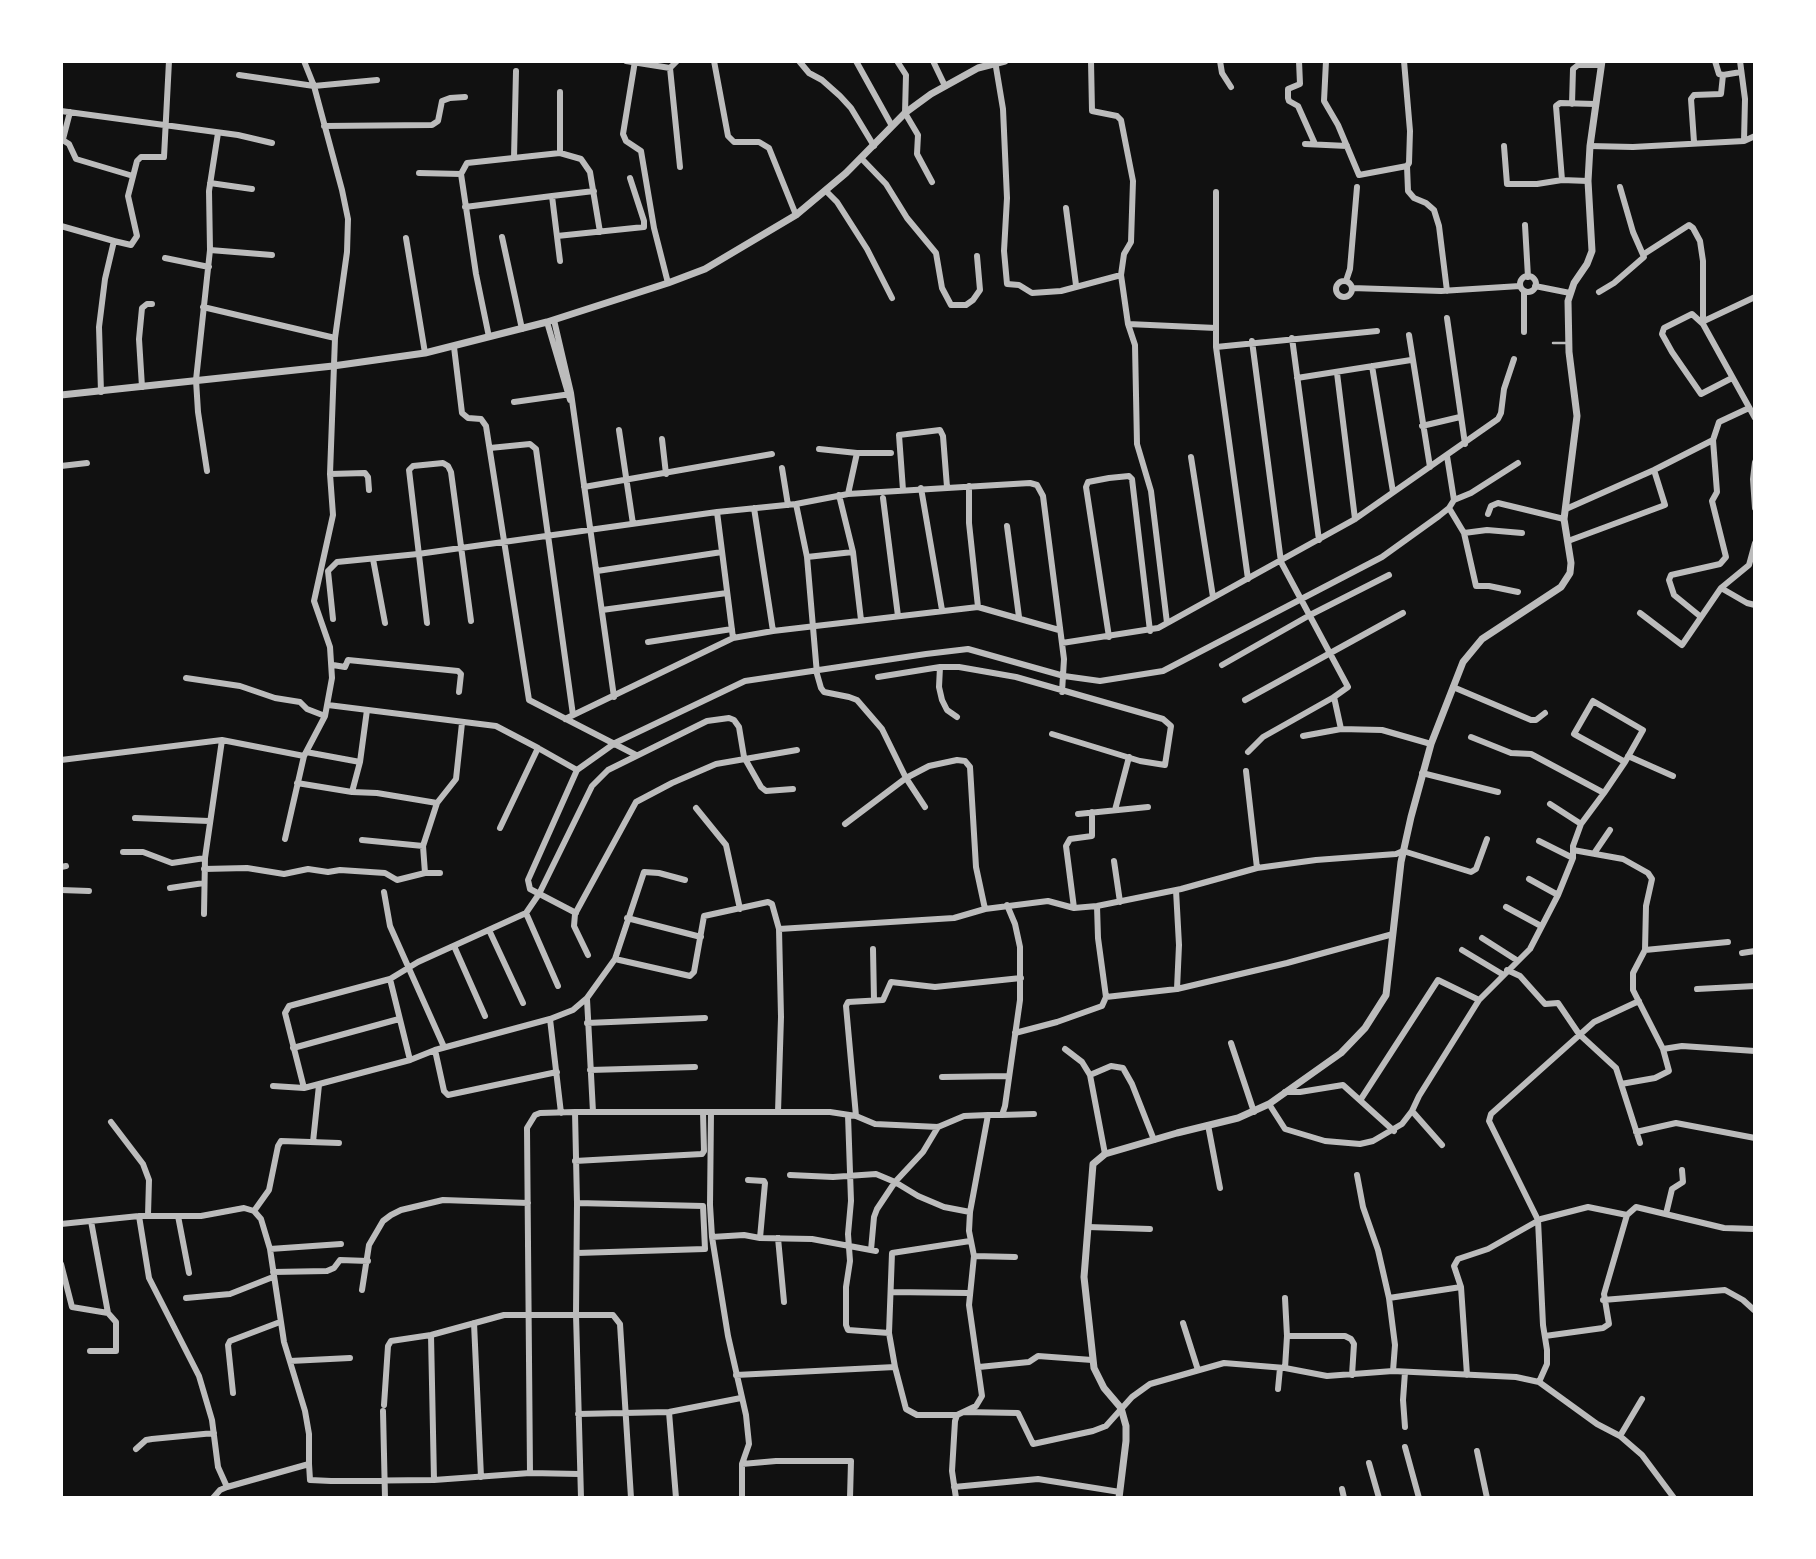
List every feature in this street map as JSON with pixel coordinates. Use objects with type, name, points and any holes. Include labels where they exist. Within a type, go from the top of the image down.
[{"type":"street","points":[[61,226],[131,245],[137,236],[129,202],[133,176],[139,158],[164,157],[169,61]]},
{"type":"street","points":[[285,839],[305,754],[328,705],[332,665],[326,631],[314,601],[333,515],[330,474],[333,366],[347,252],[348,219],[314,86],[304,61]]},
{"type":"street","points":[[626,61],[670,68]]},
{"type":"street","points":[[670,68],[677,61]]},
{"type":"street","points":[[714,61],[728,136],[734,142],[759,142],[769,148],[796,215]]},
{"type":"street","points":[[799,61],[809,73],[841,96],[874,146]]},
{"type":"street","points":[[856,61],[892,126]]},
{"type":"street","points":[[897,61],[906,75],[905,113],[918,135],[917,154],[932,182]]},
{"type":"street","points":[[933,61],[944,86]]},
{"type":"street","points":[[61,395],[333,366],[425,353],[551,321],[668,283],[705,269],[796,215],[874,146],[905,113],[944,86],[978,68],[1005,61]]},
{"type":"street","points":[[1091,61],[1092,111],[1117,116],[1121,120],[1133,181],[1131,242],[1124,254],[1121,275],[1128,324],[1135,345],[1137,444],[1150,491],[1167,623]]},
{"type":"street","points":[[1220,61],[1222,73],[1231,87]]},
{"type":"street","points":[[1300,61],[1300,84],[1288,89],[1288,98],[1298,106],[1315,145]]},
{"type":"street","points":[[1325,61],[1324,101],[1338,125],[1359,175],[1407,166]]},
{"type":"street","points":[[1404,61],[1410,131],[1408,191],[1414,198],[1434,210],[1439,226],[1447,291]]},
{"type":"street","points":[[1715,61],[1718,72],[1723,75],[1741,72]]},
{"type":"street","points":[[1740,61],[1745,99],[1744,141]]},
{"type":"street","points":[[634,62],[623,134],[626,141],[641,151],[654,228],[668,283]]},
{"type":"street","points":[[995,62],[1003,109],[1007,198],[1004,251],[1006,280],[1010,285],[1020,285],[1032,293],[1061,291],[1121,275]]},
{"type":"street","points":[[954,1487],[1038,1479],[1119,1495],[1126,1441],[1121,1408],[1099,1380],[1092,1360],[1084,1277],[1093,1164],[1105,1154],[1254,1112],[1269,1104],[1341,1053],[1365,1028],[1386,995],[1403,851],[1422,773],[1463,662],[1482,639],[1561,587],[1567,581],[1571,563],[1564,519],[1577,416],[1569,343],[1570,293],[1592,251],[1588,181],[1601,63],[1578,65],[1573,69],[1572,104]]},
{"type":"street","points":[[670,68],[680,167]]},
{"type":"street","points":[[514,158],[516,71]]},
{"type":"street","points":[[239,75],[314,86],[377,80]]},
{"type":"street","points":[[1693,142],[1691,99],[1694,95],[1721,93],[1723,75]]},
{"type":"street","points":[[559,92],[560,153]]},
{"type":"street","points":[[324,127],[432,125],[438,121],[442,102],[450,98],[465,97]]},
{"type":"street","points":[[1562,180],[1555,107],[1558,104],[1595,104]]},
{"type":"street","points":[[61,111],[272,143]]},
{"type":"street","points":[[70,112],[62,139],[69,144],[76,159],[133,176]]},
{"type":"street","points":[[207,471],[196,380],[209,267],[210,183],[218,133]]},
{"type":"street","points":[[1590,146],[1633,147],[1744,141],[1755,136]]},
{"type":"street","points":[[1305,144],[1347,146]]},
{"type":"street","points":[[1504,146],[1508,172],[1506,183],[1517,186],[1562,180],[1588,181]]},
{"type":"street","points":[[489,337],[461,174],[464,166],[471,161],[560,153],[573,155],[586,163],[594,191],[600,232]]},
{"type":"street","points":[[861,158],[886,184],[907,218],[936,253],[942,288],[951,305],[966,304],[973,300],[980,290],[977,256]]},
{"type":"street","points":[[419,173],[461,174]]},
{"type":"street","points":[[557,236],[644,227],[645,221],[630,178]]},
{"type":"street","points":[[210,183],[252,189]]},
{"type":"street","points":[[1346,281],[1350,269],[1357,187]]},
{"type":"street","points":[[1620,187],[1633,232],[1644,254]]},
{"type":"street","points":[[466,207],[594,191]]},
{"type":"street","points":[[825,191],[837,202],[867,248],[892,298]]},
{"type":"street","points":[[1216,192],[1216,346],[1248,579]]},
{"type":"street","points":[[552,196],[560,261]]},
{"type":"street","points":[[1066,208],[1076,285]]},
{"type":"street","points":[[1525,225],[1528,277]]},
{"type":"street","points":[[1599,292],[1643,259],[1644,254],[1689,225],[1693,228],[1700,241],[1703,261],[1704,322],[1755,418]]},
{"type":"street","points":[[406,237],[425,353]]},
{"type":"street","points":[[502,237],[522,329]]},
{"type":"street","points":[[101,392],[99,327],[105,279],[114,241]]},
{"type":"street","points":[[210,250],[272,255]]},
{"type":"street","points":[[165,258],[209,267]]},
{"type":"street","points":[[1524,331],[1522,279],[1528,277],[1534,280],[1535,286]]},
{"type":"street","points":[[1346,281],[1337,284],[1336,293],[1341,297],[1348,296],[1352,288]]},
{"type":"street","points":[[1346,281],[1352,288],[1447,291],[1530,291],[1535,286]]},
{"type":"street","points":[[1535,286],[1570,293]]},
{"type":"street","points":[[1704,322],[1755,298]]},
{"type":"street","points":[[142,387],[139,339],[142,308],[152,304]]},
{"type":"street","points":[[203,307],[335,338]]},
{"type":"street","points":[[1704,322],[1692,314],[1664,328],[1662,334],[1701,394],[1733,380]]},
{"type":"street","points":[[1447,318],[1465,444]]},
{"type":"street","points":[[551,321],[570,396],[614,697]]},
{"type":"street","points":[[1128,324],[1216,328]]},
{"type":"street","points":[[1216,346],[1377,331]]},
{"type":"street","points":[[1409,335],[1430,467]]},
{"type":"street","points":[[1292,338],[1319,540]]},
{"type":"street","points":[[1248,752],[1263,737],[1334,698],[1348,687],[1280,562],[1252,341]]},
{"type":"street","points":[[454,347],[462,413],[468,418],[483,420],[490,448],[529,700],[636,755]]},
{"type":"street","points":[[1062,643],[1150,631],[1355,519],[1498,419],[1514,359]]},
{"type":"street","points":[[1297,378],[1412,360]]},
{"type":"street","points":[[1373,366],[1392,492]]},
{"type":"street","points":[[1337,373],[1355,519]]},
{"type":"street","points":[[514,402],[570,396]]},
{"type":"street","points":[[1701,617],[1674,595],[1669,580],[1671,575],[1720,564],[1726,557],[1712,500],[1717,492],[1713,440],[1719,422],[1747,406]]},
{"type":"street","points":[[1422,426],[1460,417]]},
{"type":"street","points":[[619,430],[632,524]]},
{"type":"street","points":[[903,490],[899,435],[940,430],[943,436],[947,487]]},
{"type":"street","points":[[662,439],[666,474]]},
{"type":"street","points":[[1566,509],[1713,440]]},
{"type":"street","points":[[490,448],[526,444],[534,446],[538,454],[573,715]]},
{"type":"street","points":[[819,449],[891,453]]},
{"type":"street","points":[[848,494],[857,453]]},
{"type":"street","points":[[584,487],[772,454]]},
{"type":"street","points":[[1447,456],[1454,500]]},
{"type":"street","points":[[1191,457],[1213,597]]},
{"type":"street","points":[[1755,462],[1755,508]]},
{"type":"street","points":[[61,466],[88,463]]},
{"type":"street","points":[[427,623],[409,470],[413,466],[443,463],[452,472],[471,621]]},
{"type":"street","points":[[878,677],[940,667],[959,667],[1063,684],[1111,680],[1163,671],[1382,557],[1448,508],[1454,500],[1472,493],[1518,463]]},
{"type":"street","points":[[782,468],[788,505]]},
{"type":"street","points":[[1568,541],[1665,505],[1654,470]]},
{"type":"street","points":[[330,474],[365,472],[369,490]]},
{"type":"street","points":[[1109,638],[1086,487],[1088,482],[1109,478],[1129,476],[1133,481],[1150,631]]},
{"type":"street","points":[[333,619],[328,575],[330,567],[337,562],[418,554],[716,512],[796,504],[839,495],[1030,483],[1037,485],[1041,491],[1062,643],[1063,684]]},
{"type":"street","points":[[969,486],[969,523],[978,607]]},
{"type":"street","points":[[921,488],[942,610]]},
{"type":"street","points":[[839,495],[853,552],[861,620]]},
{"type":"street","points":[[883,498],[898,616]]},
{"type":"street","points":[[1488,514],[1491,506],[1498,503],[1564,519]]},
{"type":"street","points":[[796,504],[807,557],[817,672],[821,688],[824,692],[857,700],[882,729],[906,778],[925,807]]},
{"type":"street","points":[[754,508],[773,631]]},
{"type":"street","points":[[1448,508],[1464,533],[1476,586],[1518,592]]},
{"type":"street","points":[[716,512],[733,638]]},
{"type":"street","points":[[1007,526],[1019,617]]},
{"type":"street","points":[[1464,533],[1487,530],[1522,533]]},
{"type":"street","points":[[1640,613],[1681,645],[1721,588],[1749,565],[1755,542]]},
{"type":"street","points":[[597,571],[722,552]]},
{"type":"street","points":[[807,557],[853,552]]},
{"type":"street","points":[[373,559],[385,623]]},
{"type":"street","points":[[1222,665],[1309,614],[1389,575]]},
{"type":"street","points":[[1721,588],[1755,605]]},
{"type":"street","points":[[601,610],[727,593]]},
{"type":"street","points":[[565,719],[733,638],[978,607],[1059,630]]},
{"type":"street","points":[[1245,700],[1404,613]]},
{"type":"street","points":[[648,642],[732,629]]},
{"type":"street","points":[[576,913],[530,889],[529,877],[578,770],[615,743],[736,684],[968,649],[1163,719],[1171,726],[1165,765],[1052,734]]},
{"type":"street","points":[[332,665],[345,667],[348,660],[458,671],[461,674],[459,692]]},
{"type":"street","points":[[940,667],[939,687],[942,701],[947,710],[957,717]]},
{"type":"street","points":[[186,678],[240,686],[275,698],[300,702],[307,709],[324,716]]},
{"type":"street","points":[[1454,687],[1531,720],[1536,720],[1545,713]]},
{"type":"street","points":[[1334,698],[1341,729]]},
{"type":"street","points":[[1269,1104],[1285,1129],[1325,1141],[1360,1144],[1394,1131],[1412,1111],[1479,1000],[1530,948],[1558,895],[1581,824],[1604,793],[1626,759],[1643,730],[1594,702],[1574,734],[1626,759],[1673,776]]},
{"type":"street","points":[[328,705],[496,726],[578,770]]},
{"type":"street","points":[[352,792],[360,762],[367,710]]},
{"type":"street","points":[[304,1088],[285,1013],[289,1006],[390,979],[409,967],[526,913],[592,786],[608,770],[700,724],[721,718],[737,722],[744,757],[761,787],[766,791],[793,789]]},
{"type":"street","points":[[425,873],[423,846],[437,803],[456,779],[462,723]]},
{"type":"street","points":[[1303,736],[1341,729],[1382,730],[1432,744]]},
{"type":"street","points":[[1471,737],[1511,753],[1531,754],[1604,793]]},
{"type":"street","points":[[61,760],[222,740],[360,762]]},
{"type":"street","points":[[204,914],[205,858],[222,740]]},
{"type":"street","points":[[500,828],[538,748]]},
{"type":"street","points":[[588,955],[574,926],[576,913],[636,802],[716,764],[744,757],[797,750]]},
{"type":"street","points":[[1115,810],[1129,757]]},
{"type":"street","points":[[845,824],[906,778],[929,766],[965,761],[971,768],[976,867],[985,909]]},
{"type":"street","points":[[1246,771],[1257,868]]},
{"type":"street","points":[[1422,773],[1498,792]]},
{"type":"street","points":[[297,783],[437,803]]},
{"type":"street","points":[[1550,804],[1581,824]]},
{"type":"street","points":[[1078,814],[1148,807]]},
{"type":"street","points":[[696,808],[726,845],[740,909]]},
{"type":"street","points":[[1074,908],[1066,846],[1070,839],[1093,836],[1092,813]]},
{"type":"street","points":[[135,818],[209,821]]},
{"type":"street","points":[[1595,852],[1610,830]]},
{"type":"street","points":[[779,929],[954,918],[1007,905],[1048,901],[1074,908],[1097,906],[1176,890],[1257,868],[1316,860],[1396,855],[1403,851],[1471,872],[1476,869],[1487,839]]},
{"type":"street","points":[[362,840],[423,846]]},
{"type":"street","points":[[1539,841],[1573,854],[1595,852],[1623,859],[1651,875],[1646,906],[1645,950],[1633,973],[1633,990],[1663,1049],[1669,1069],[1665,1075],[1621,1084]]},
{"type":"street","points":[[122,852],[143,852],[172,863],[205,858]]},
{"type":"street","points":[[1114,861],[1120,902]]},
{"type":"street","points":[[204,869],[247,868],[284,874],[310,869],[328,872],[340,870],[385,873],[397,880],[425,873],[440,873]]},
{"type":"street","points":[[273,1086],[304,1088],[410,1060],[435,1049],[550,1019],[573,1010],[587,999],[615,960],[644,872],[685,880]]},
{"type":"street","points":[[1529,879],[1558,895]]},
{"type":"street","points":[[170,887],[204,883]]},
{"type":"street","points":[[61,890],[89,891]]},
{"type":"street","points":[[1176,890],[1179,945],[1177,989]]},
{"type":"street","points":[[384,892],[390,926],[444,1047]]},
{"type":"street","points":[[615,960],[690,976],[694,972],[704,916],[768,902],[772,904],[779,929],[781,1017],[778,1112]]},
{"type":"street","points":[[1002,1115],[1021,978],[1020,947],[1007,905]]},
{"type":"street","points":[[1015,1033],[1102,1006],[1106,997],[1097,906]]},
{"type":"street","points":[[1506,907],[1541,926]]},
{"type":"street","points":[[526,913],[558,986]]},
{"type":"street","points":[[627,918],[701,937]]},
{"type":"street","points":[[489,930],[523,1003]]},
{"type":"street","points":[[1106,997],[1177,989],[1393,934]]},
{"type":"street","points":[[1482,937],[1518,961]]},
{"type":"street","points":[[1645,950],[1728,942]]},
{"type":"street","points":[[454,946],[485,1016]]},
{"type":"street","points":[[873,949],[874,1000]]},
{"type":"street","points":[[1462,950],[1505,972],[1520,976],[1545,1004],[1558,1003],[1579,1034],[1616,1068],[1640,1143]]},
{"type":"street","points":[[1742,953],[1755,951]]},
{"type":"street","points":[[856,1116],[846,1006],[850,1002],[885,999],[891,982],[935,987],[1021,978]]},
{"type":"street","points":[[390,979],[410,1060]]},
{"type":"street","points":[[1361,1099],[1437,981],[1441,980],[1479,1000]]},
{"type":"street","points":[[1697,989],[1755,986]]},
{"type":"street","points":[[587,999],[593,1112]]},
{"type":"street","points":[[1539,1382],[1547,1364],[1538,1220],[1489,1121],[1491,1114],[1594,1022],[1639,1001]]},
{"type":"street","points":[[587,1023],[705,1018]]},
{"type":"street","points":[[293,1048],[399,1019]]},
{"type":"street","points":[[550,1019],[561,1113]]},
{"type":"street","points":[[1231,1043],[1254,1112]]},
{"type":"street","points":[[1663,1049],[1682,1046],[1755,1051]]},
{"type":"street","points":[[435,1049],[444,1091],[448,1095],[557,1072]]},
{"type":"street","points":[[1065,1049],[1082,1062],[1090,1075],[1105,1154]]},
{"type":"street","points":[[1090,1075],[1111,1066],[1123,1068],[1154,1140]]},
{"type":"street","points":[[590,1070],[695,1067]]},
{"type":"street","points":[[942,1077],[1008,1076]]},
{"type":"street","points":[[313,1142],[319,1084]]},
{"type":"street","points":[[1285,1092],[1300,1092],[1340,1084],[1361,1099],[1394,1131]]},
{"type":"street","points":[[1412,1111],[1442,1145]]},
{"type":"street","points":[[530,1473],[527,1128],[532,1117],[540,1113],[575,1112],[830,1112],[856,1116],[875,1124],[938,1127]]},
{"type":"street","points":[[575,1112],[576,1314],[581,1498]]},
{"type":"street","points":[[575,1161],[702,1154],[703,1112]]},
{"type":"street","points":[[711,1112],[712,1237],[740,1398],[746,1415],[749,1444],[742,1464],[742,1498]]},
{"type":"street","points":[[712,1237],[744,1235],[812,1239],[873,1250],[874,1217],[895,1182],[923,1152],[938,1127],[964,1116],[1034,1114]]},
{"type":"street","points":[[848,1115],[851,1201],[846,1325],[848,1330],[889,1333]]},
{"type":"street","points":[[961,1413],[976,1406],[982,1396],[968,1293],[974,1256],[970,1241],[970,1212],[988,1115]]},
{"type":"street","points":[[111,1122],[142,1164],[149,1180],[148,1215]]},
{"type":"street","points":[[1636,1132],[1676,1123],[1755,1138]]},
{"type":"street","points":[[1208,1125],[1220,1188]]},
{"type":"street","points":[[254,1211],[269,1191],[279,1143],[285,1140],[339,1143]]},
{"type":"street","points":[[1666,1214],[1672,1189],[1683,1182],[1682,1170]]},
{"type":"street","points":[[790,1175],[876,1174],[944,1207],[970,1212]]},
{"type":"street","points":[[1357,1175],[1363,1207],[1378,1250],[1389,1298],[1395,1346],[1393,1371]]},
{"type":"street","points":[[748,1180],[764,1181],[765,1184],[760,1238]]},
{"type":"street","points":[[362,1290],[369,1244],[383,1221],[401,1210],[443,1200],[528,1203]]},
{"type":"street","points":[[577,1203],[704,1206],[705,1249],[577,1253]]},
{"type":"street","points":[[1467,1375],[1461,1287],[1454,1266],[1458,1259],[1488,1249],[1538,1220],[1588,1207],[1627,1216]]},
{"type":"street","points":[[1545,1336],[1603,1328],[1609,1324],[1603,1300],[1627,1216],[1633,1209],[1639,1207],[1724,1228],[1755,1229]]},
{"type":"street","points":[[61,1224],[148,1215],[201,1216],[244,1208],[254,1211],[261,1219],[270,1249],[280,1322],[296,1389],[305,1411],[309,1434],[310,1480],[433,1480],[530,1473],[579,1474]]},
{"type":"street","points":[[139,1216],[149,1279],[199,1376],[214,1433],[218,1467],[226,1487]]},
{"type":"street","points":[[178,1216],[190,1273]]},
{"type":"street","points":[[90,1352],[116,1351],[116,1322],[108,1313],[91,1221]]},
{"type":"street","points":[[1088,1227],[1150,1229]]},
{"type":"street","points":[[778,1238],[784,1302]]},
{"type":"street","points":[[970,1241],[923,1250],[893,1252],[889,1333],[895,1367],[909,1413],[1018,1413],[1033,1444],[1107,1426],[1121,1408],[1150,1384],[1223,1363],[1283,1368],[1327,1376],[1393,1371],[1517,1377],[1539,1382],[1597,1424],[1620,1436],[1642,1455],[1674,1498]]},
{"type":"street","points":[[270,1249],[341,1244]]},
{"type":"street","points":[[974,1256],[1015,1257]]},
{"type":"street","points":[[186,1298],[230,1294],[273,1275],[327,1272],[340,1260],[368,1261]]},
{"type":"street","points":[[61,1265],[72,1307],[108,1313]]},
{"type":"street","points":[[1389,1298],[1461,1287]]},
{"type":"street","points":[[1603,1300],[1725,1290],[1755,1309]]},
{"type":"street","points":[[891,1292],[968,1293]]},
{"type":"street","points":[[1278,1390],[1287,1336],[1285,1298]]},
{"type":"street","points":[[385,1498],[384,1408],[389,1343],[431,1335],[504,1315],[608,1314],[618,1319],[631,1498]]},
{"type":"street","points":[[233,1393],[228,1345],[230,1341],[280,1322]]},
{"type":"street","points":[[474,1323],[481,1476]]},
{"type":"street","points":[[1183,1323],[1198,1370]]},
{"type":"street","points":[[431,1335],[433,1480]]},
{"type":"street","points":[[1287,1336],[1345,1336],[1351,1339],[1354,1344],[1352,1375]]},
{"type":"street","points":[[979,1367],[1029,1362],[1038,1356],[1092,1360]]},
{"type":"street","points":[[290,1361],[351,1358]]},
{"type":"street","points":[[737,1375],[895,1367]]},
{"type":"street","points":[[1405,1372],[1405,1427]]},
{"type":"street","points":[[578,1414],[670,1412],[740,1398]]},
{"type":"street","points":[[1620,1436],[1642,1399]]},
{"type":"street","points":[[670,1412],[676,1498]]},
{"type":"street","points":[[956,1498],[952,1448],[961,1413]]},
{"type":"street","points":[[136,1448],[146,1440],[214,1433]]},
{"type":"street","points":[[1405,1447],[1419,1498]]},
{"type":"street","points":[[1478,1451],[1487,1498]]},
{"type":"street","points":[[742,1464],[851,1461],[850,1498]]},
{"type":"street","points":[[1369,1463],[1379,1498]]},
{"type":"street","points":[[213,1498],[226,1487],[309,1464]]},
{"type":"street","points":[[1342,1489],[1344,1498]]},
{"type":"lane","points":[[1553,343],[1569,343]]}]
